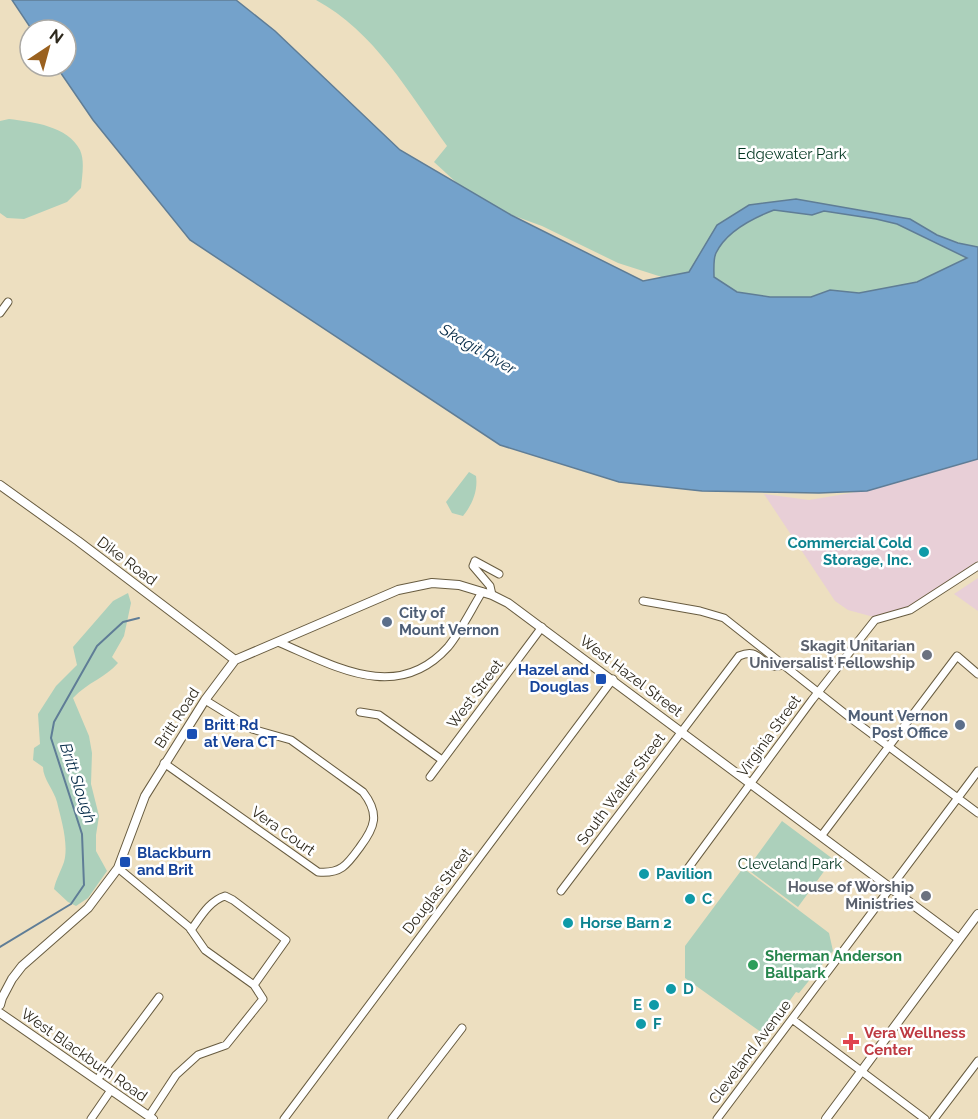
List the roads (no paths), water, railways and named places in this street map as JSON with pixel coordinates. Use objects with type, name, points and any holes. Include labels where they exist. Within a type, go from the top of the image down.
[{"type":"street","points":[[0,313],[8,302]]},
{"type":"street","name":"Dike Road","points":[[0,485],[235,660]]},
{"type":"street","points":[[492,595],[490,586],[473,566],[475,561],[499,574]]},
{"type":"street","name":"Virginia Street","points":[[686,871],[875,620],[910,610],[978,566]]},
{"type":"street","points":[[235,660],[398,590],[432,583],[459,585],[482,592],[448,646],[424,669],[384,678],[357,675],[278,642]]},
{"type":"street","name":"West Hazel Street","points":[[482,592],[508,603],[542,627],[959,939]]},
{"type":"street","points":[[643,601],[700,611],[724,618],[887,746],[978,813]]},
{"type":"street","name":"West Street","points":[[430,777],[542,627]]},
{"type":"street","name":"South Walter Street","points":[[561,891],[739,656],[746,653],[758,655],[772,666],[783,665]]},
{"type":"street","points":[[822,835],[957,656],[978,674]]},
{"type":"street","name":"Britt Road","points":[[0,1005],[12,980],[22,966],[88,908],[118,868],[145,796],[205,700],[235,660]]},
{"type":"street","name":"Douglas Street","points":[[284,1119],[613,679]]},
{"type":"street","name":"Vera Court","points":[[164,763],[318,872],[329,873],[339,870],[349,862],[372,831],[374,813],[370,801],[363,792],[291,740],[252,729],[205,700]]},
{"type":"street","points":[[360,712],[379,715],[442,760]]},
{"type":"street","name":"Cleveland Avenue","points":[[717,1119],[978,771]]},
{"type":"street","points":[[118,868],[191,930],[205,950],[254,985],[263,999],[226,1045],[198,1055],[176,1075],[151,1118]]},
{"type":"street","points":[[191,930],[211,904],[225,896],[286,940],[254,985]]},
{"type":"street","points":[[826,1119],[978,914]]},
{"type":"street","points":[[97,1080],[159,997]]},
{"type":"street","name":"West Blackburn Road","points":[[0,1013],[151,1118]]},
{"type":"street","points":[[792,1019],[925,1119]]},
{"type":"street","points":[[392,1119],[462,1028]]},
{"type":"street","points":[[934,1119],[978,1061]]},
{"type":"street","points":[[91,1119],[111,1090]]},
{"type":"water","name":"Skagit River","points":[[12,0],[236,0],[275,31],[400,150],[511,215],[643,281],[689,272],[717,225],[749,205],[796,199],[910,219],[937,235],[978,247],[978,459],[867,491],[819,493],[702,491],[619,482],[500,445],[190,240],[93,120],[64,78],[78,78],[78,18],[24,18]],"holes":[[[774,210],[812,215],[824,211],[897,224],[967,258],[917,282],[859,293],[830,290],[811,297],[770,297],[737,292],[714,277],[714,261],[721,245],[733,232],[757,217]]]},
{"type":"waterway","name":"Britt Slough","points":[[0,947],[71,904],[84,885],[82,834],[51,738],[54,722],[97,646],[123,622],[139,618]]},
{"type":"place","name":"Commercial Cold Storage, Inc.","points":[[924,552]]},
{"type":"place","name":"City of Mount Vernon","points":[[387,622]]},
{"type":"place","name":"Skagit Unitarian Universalist Fellowship","points":[[927,655]]},
{"type":"place","name":"Hazel and Douglas","points":[[601,679]]},
{"type":"place","name":"Mount Vernon Post Office","points":[[960,725]]},
{"type":"place","name":"Britt Rd at Vera CT","points":[[192,734]]},
{"type":"place","name":"Blackburn and Brit","points":[[125,862]]},
{"type":"place","name":"Pavilion","points":[[644,874]]},
{"type":"place","name":"House of Worship Ministries","points":[[926,896]]},
{"type":"place","name":"C","points":[[690,899]]},
{"type":"place","name":"Horse Barn 2","points":[[568,923]]},
{"type":"place","name":"Sherman Anderson Ballpark","points":[[753,965]]},
{"type":"place","name":"D","points":[[671,989]]},
{"type":"place","name":"E","points":[[654,1005]]},
{"type":"place","name":"F","points":[[641,1024]]},
{"type":"place","name":"Vera Wellness Center","points":[[851,1042]]},
{"type":"park label","name":"Edgewater Park","points":[[792,154]]},
{"type":"park label","name":"Cleveland Park","points":[[790,864]]}]
